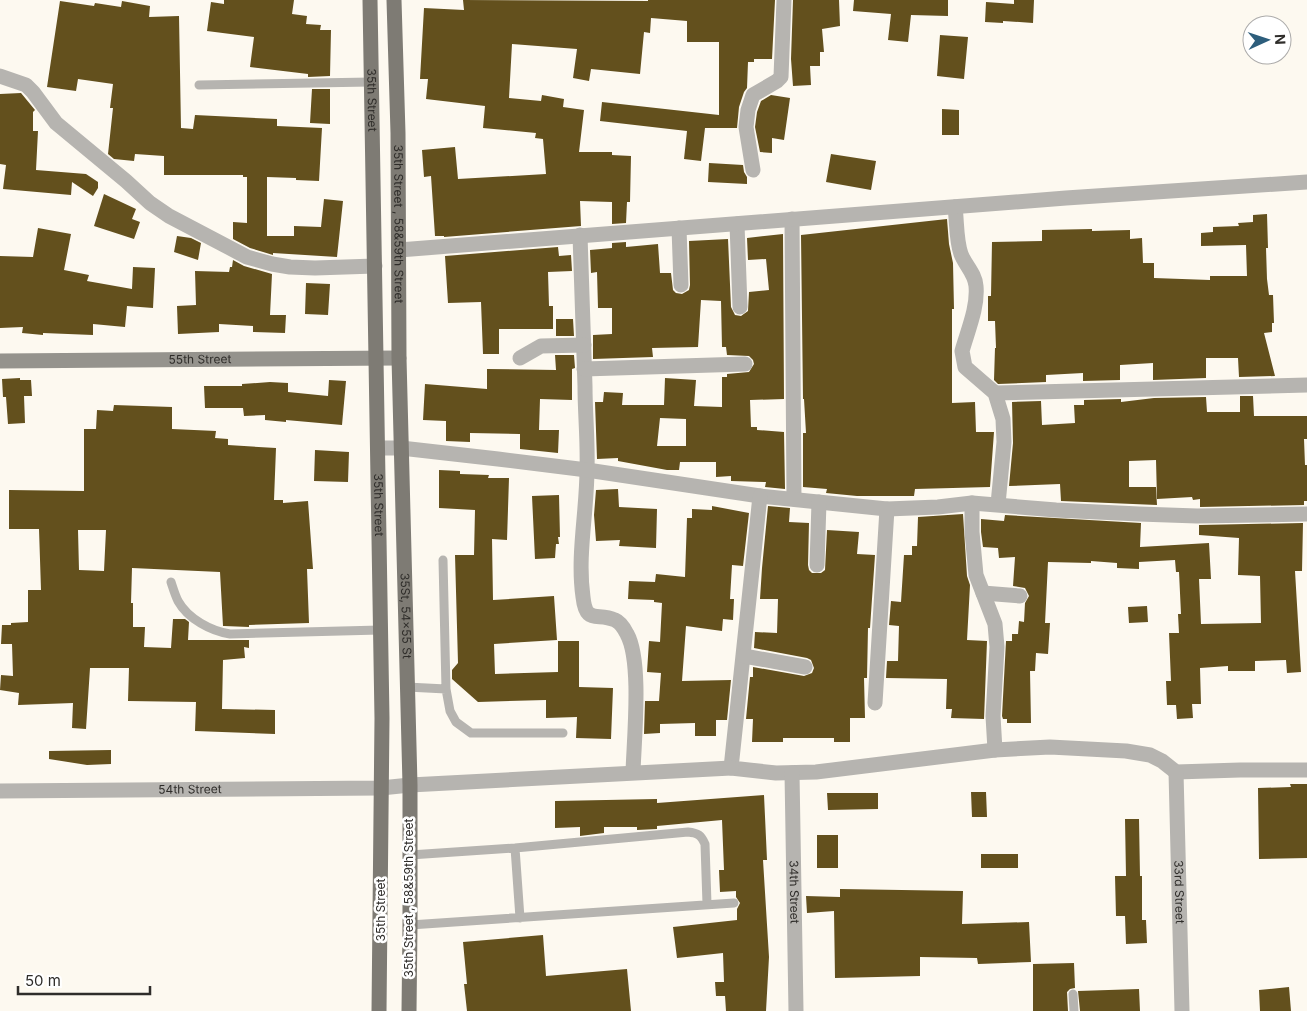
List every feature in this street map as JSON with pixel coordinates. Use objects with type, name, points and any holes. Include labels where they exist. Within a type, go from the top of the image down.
[{"type":"main road","name":"35th Street","points":[[370,0],[380,630],[379,1011]]},
{"type":"main road","name":"35th Street , 58&59th Street","points":[[394,0],[398,133],[399,358],[402,448]]},
{"type":"main road","name":"55th Street","points":[[0,361],[399,358]]},
{"type":"main road","name":"35St, 54x55 St","points":[[402,448],[410,785]]},
{"type":"main road","name":"35th Street , 58&59th Street","points":[[409,1011],[410,785]]},
{"type":"street","points":[[753,170],[746,127],[748,110],[753,95],[777,82],[781,77],[784,0]]},
{"type":"street","points":[[0,76],[26,85],[34,92],[56,123],[150,203],[169,216],[248,257],[290,267],[375,266]]},
{"type":"street","points":[[399,250],[792,219],[1307,182]]},
{"type":"street","points":[[955,207],[960,252],[976,283],[976,296],[962,350],[962,358],[965,366],[995,393],[1004,427],[998,504]]},
{"type":"street","points":[[792,219],[794,499]]},
{"type":"street","points":[[737,224],[740,307]]},
{"type":"street","points":[[679,228],[681,285]]},
{"type":"street","points":[[580,235],[587,470],[581,568],[583,597],[585,610],[588,614],[594,617],[614,619],[620,624],[631,642],[634,658],[636,703],[633,772]]},
{"type":"street","points":[[520,358],[541,346],[584,345]]},
{"type":"street","points":[[584,369],[745,364]]},
{"type":"street","points":[[995,393],[1307,385]]},
{"type":"street","points":[[378,448],[402,448],[587,470],[760,496],[887,509],[929,508],[972,503],[1056,510],[1197,516],[1307,514]]},
{"type":"street","points":[[731,768],[760,496]]},
{"type":"street","points":[[817,565],[819,502]]},
{"type":"street","points":[[972,503],[972,532],[976,575],[995,624],[997,647],[993,716],[995,750]]},
{"type":"street","points":[[875,703],[887,509]]},
{"type":"street","points":[[983,593],[1020,596]]},
{"type":"street","points":[[744,656],[804,667]]},
{"type":"street","name":"54th Street","points":[[0,791],[381,788],[633,772],[731,768],[757,772],[792,773],[923,760],[995,750],[1050,747],[1126,751],[1150,755],[1162,761],[1176,772]]},
{"type":"street","points":[[1176,772],[1307,770]]},
{"type":"street","name":"33rd Street","points":[[1176,772],[1182,1011]]},
{"type":"street","name":"34th Street","points":[[792,773],[796,1011]]},
{"type":"lane","points":[[198,85],[372,82]]},
{"type":"lane","points":[[443,560],[446,689],[450,711],[456,722],[471,733],[563,733]]},
{"type":"lane","points":[[171,582],[178,602],[191,617],[217,632],[230,634],[380,630]]},
{"type":"lane","points":[[407,687],[446,689]]},
{"type":"lane","points":[[410,855],[515,848],[688,832],[697,833],[705,844],[707,904]]},
{"type":"lane","points":[[515,848],[520,918]]},
{"type":"lane","points":[[410,925],[734,903]]},
{"type":"lane","points":[[1073,994],[1074,1011]]},
{"type":"building","points":[[224,0],[294,0],[292,14],[307,16],[306,24],[321,25],[320,30],[331,30],[330,76],[308,77],[308,74],[250,67],[254,37],[207,31],[211,2],[224,4]]},
{"type":"building","points":[[463,0],[775,0],[772,59],[754,59],[754,62],[748,62],[747,88],[739,107],[737,128],[705,128],[701,161],[684,159],[687,131],[600,121],[602,102],[719,115],[719,42],[687,42],[687,21],[651,18],[650,33],[644,32],[640,74],[591,69],[589,81],[573,78],[577,49],[512,44],[509,98],[541,101],[542,95],[564,99],[563,107],[584,110],[579,152],[612,152],[612,155],[631,156],[630,202],[627,202],[626,223],[612,224],[612,202],[580,201],[581,226],[444,237],[435,236],[431,176],[424,177],[422,150],[455,147],[458,179],[546,174],[543,139],[535,138],[536,133],[483,128],[485,106],[426,99],[428,79],[420,79],[424,8],[464,10]]},
{"type":"building","points":[[793,0],[839,0],[840,26],[822,29],[824,52],[820,52],[820,66],[810,66],[811,85],[793,86],[791,59]]},
{"type":"building","points":[[854,0],[948,0],[948,16],[911,15],[908,42],[888,40],[891,14],[853,11]]},
{"type":"building","points":[[1014,0],[1034,0],[1033,23],[985,22],[986,2],[1014,4]]},
{"type":"building","points":[[60,1],[94,6],[95,3],[121,7],[122,1],[150,6],[149,17],[179,16],[181,128],[193,129],[195,115],[277,119],[277,126],[322,128],[319,181],[267,177],[267,236],[294,236],[294,226],[321,227],[324,199],[343,201],[337,257],[273,253],[273,255],[250,248],[233,239],[233,222],[247,223],[247,177],[243,177],[243,175],[164,175],[164,156],[135,154],[134,161],[114,159],[108,154],[113,108],[110,108],[113,84],[78,79],[76,91],[47,87]]},
{"type":"building","points":[[940,35],[968,37],[964,79],[937,76]]},
{"type":"building","points":[[312,89],[330,89],[330,124],[310,123]]},
{"type":"building","points":[[21,93],[35,110],[33,112],[33,131],[38,131],[36,170],[86,174],[98,182],[98,188],[93,196],[72,182],[71,195],[3,189],[6,165],[0,164],[0,94]]},
{"type":"building","points":[[771,95],[790,98],[784,140],[772,138],[772,153],[760,152],[755,127],[757,112],[761,101]]},
{"type":"building","points":[[942,109],[959,110],[959,135],[942,135]]},
{"type":"building","points":[[831,154],[876,161],[871,190],[826,182]]},
{"type":"building","points":[[709,163],[743,165],[747,184],[708,182]]},
{"type":"building","points":[[104,194],[136,209],[132,219],[140,222],[134,239],[94,226]]},
{"type":"building","points":[[1267,214],[1267,279],[1269,295],[1273,295],[1274,323],[1272,323],[1272,332],[1264,333],[1275,376],[1239,377],[1238,358],[1206,358],[1206,378],[1153,380],[1153,363],[1120,365],[1120,380],[1083,381],[1083,373],[1046,375],[1046,382],[998,384],[994,380],[995,321],[988,321],[988,296],[991,296],[992,242],[1042,241],[1042,230],[1130,230],[1130,239],[1142,238],[1143,263],[1154,263],[1154,278],[1210,280],[1210,276],[1247,276],[1246,245],[1201,246],[1201,233],[1213,232],[1213,227],[1239,226],[1238,223],[1253,222],[1253,215]]},
{"type":"building","points":[[947,219],[953,263],[952,403],[975,402],[976,432],[994,432],[990,487],[915,489],[914,496],[857,496],[826,493],[827,489],[803,487],[803,433],[806,433],[803,399],[801,235]]},
{"type":"building","points":[[38,228],[71,234],[64,270],[89,275],[87,281],[132,289],[133,267],[155,268],[153,308],[127,306],[125,327],[93,324],[93,335],[43,333],[43,335],[22,333],[23,327],[0,328],[0,256],[33,257]]},
{"type":"building","points":[[783,234],[784,399],[750,400],[751,427],[757,427],[757,430],[784,432],[785,489],[765,487],[766,482],[731,481],[731,476],[716,477],[716,462],[680,462],[679,470],[667,470],[618,461],[618,458],[597,459],[595,402],[603,402],[604,392],[623,393],[622,405],[664,405],[665,378],[696,380],[694,406],[722,407],[722,377],[727,377],[727,374],[749,372],[754,364],[749,356],[727,355],[726,347],[722,347],[721,301],[701,300],[698,347],[652,348],[653,357],[593,359],[593,335],[612,334],[612,308],[598,308],[597,272],[591,273],[590,250],[612,248],[612,243],[626,242],[626,247],[658,244],[660,273],[671,273],[673,290],[676,293],[682,294],[689,290],[690,285],[689,241],[728,239],[731,307],[735,315],[741,316],[748,311],[749,292],[769,290],[766,259],[748,260],[747,238]],"holes":[[[660,418],[686,419],[686,446],[657,446]]]},
{"type":"building","points":[[177,236],[191,238],[201,243],[198,260],[174,252]]},
{"type":"building","points":[[558,247],[559,256],[571,255],[572,271],[548,272],[549,306],[553,306],[553,329],[499,329],[499,354],[483,354],[481,302],[448,303],[445,256]]},
{"type":"building","points":[[233,260],[244,266],[272,274],[270,315],[286,315],[285,333],[253,332],[253,326],[219,324],[219,332],[178,334],[177,306],[196,305],[195,271],[229,272]]},
{"type":"building","points":[[306,283],[330,284],[328,315],[305,314]]},
{"type":"building","points":[[556,319],[573,319],[574,336],[556,336]]},
{"type":"building","points":[[555,355],[574,355],[575,368],[572,369],[572,400],[540,399],[539,430],[559,430],[558,453],[520,449],[520,434],[470,433],[470,442],[446,441],[446,421],[423,420],[425,384],[487,389],[487,369],[556,370]]},
{"type":"building","points":[[20,378],[20,380],[31,380],[32,396],[24,396],[25,423],[8,424],[6,397],[3,397],[2,379]]},
{"type":"building","points":[[329,380],[346,381],[342,425],[265,420],[265,415],[244,416],[243,408],[205,408],[204,386],[242,386],[242,384],[270,382],[288,383],[288,392],[328,396]]},
{"type":"building","points":[[1240,396],[1253,396],[1254,416],[1307,416],[1307,439],[1304,439],[1305,465],[1307,465],[1307,501],[1304,501],[1304,505],[1200,507],[1200,499],[1193,500],[1192,497],[1157,499],[1156,460],[1129,461],[1129,487],[1156,487],[1157,505],[1061,501],[1060,484],[1009,486],[1013,443],[1012,402],[1041,401],[1042,425],[1075,423],[1074,405],[1084,405],[1084,400],[1121,399],[1121,402],[1154,398],[1206,397],[1207,412],[1240,412]]},
{"type":"building","points":[[114,405],[172,407],[172,429],[216,431],[215,438],[228,439],[228,445],[276,448],[274,500],[283,500],[283,503],[308,501],[313,569],[307,569],[309,623],[249,625],[249,627],[223,626],[220,572],[132,568],[131,603],[133,603],[133,627],[145,627],[144,647],[171,648],[173,619],[185,619],[189,622],[188,640],[249,640],[249,648],[244,647],[245,658],[223,660],[222,709],[275,710],[275,734],[195,731],[196,702],[128,701],[129,668],[90,668],[86,729],[72,728],[73,703],[18,705],[19,693],[0,690],[1,675],[13,676],[12,644],[1,644],[2,625],[28,622],[28,590],[41,590],[39,529],[9,529],[9,490],[84,491],[84,429],[96,429],[97,410],[113,411]],"holes":[[[78,530],[106,530],[104,571],[79,570]]]},
{"type":"building","points":[[315,450],[349,452],[348,482],[314,481]]},
{"type":"building","points":[[439,470],[460,471],[460,474],[489,475],[488,478],[509,478],[507,540],[492,539],[493,600],[554,596],[557,640],[494,644],[495,674],[558,672],[558,641],[579,641],[579,687],[613,688],[611,739],[576,738],[577,717],[546,718],[546,700],[478,702],[452,679],[452,670],[458,663],[455,555],[474,555],[475,510],[439,508]]},
{"type":"building","points":[[618,489],[619,507],[657,509],[656,548],[619,546],[620,540],[596,541],[594,515],[596,490]]},
{"type":"building","points":[[559,495],[560,537],[558,537],[559,544],[556,544],[555,558],[535,559],[532,496]]},
{"type":"building","points":[[712,506],[749,513],[743,566],[732,565],[730,599],[734,599],[733,620],[723,619],[722,631],[686,626],[682,681],[731,680],[727,720],[716,720],[716,736],[695,736],[695,723],[660,724],[660,733],[644,734],[645,701],[659,701],[661,673],[647,672],[649,641],[660,642],[662,603],[654,602],[654,600],[628,599],[629,581],[655,582],[656,574],[685,577],[687,518],[692,518],[692,509],[712,510]]},
{"type":"building","points":[[768,506],[790,508],[789,522],[809,523],[808,565],[812,573],[821,573],[825,570],[827,530],[859,532],[857,554],[875,555],[870,628],[868,628],[867,678],[864,678],[865,718],[850,718],[850,742],[834,742],[834,738],[783,738],[783,742],[752,742],[753,719],[746,719],[750,677],[753,677],[753,667],[804,676],[812,673],[814,668],[811,660],[807,658],[754,648],[755,632],[777,633],[778,599],[760,599]]},
{"type":"building","points":[[963,514],[967,576],[970,585],[967,640],[987,641],[984,719],[951,718],[952,709],[946,709],[947,679],[886,678],[887,661],[898,661],[899,626],[889,625],[891,601],[901,602],[904,555],[912,555],[912,546],[917,546],[918,517]]},
{"type":"building","points":[[1005,515],[1141,523],[1140,547],[1209,543],[1211,579],[1199,579],[1201,624],[1261,623],[1260,576],[1238,575],[1239,538],[1199,535],[1199,525],[1303,523],[1302,571],[1295,571],[1301,672],[1287,673],[1286,660],[1255,661],[1255,671],[1228,671],[1228,666],[1200,668],[1201,704],[1192,704],[1193,718],[1177,719],[1176,705],[1167,705],[1166,681],[1171,681],[1169,633],[1179,633],[1178,614],[1181,614],[1179,572],[1176,572],[1175,560],[1139,562],[1139,569],[1117,568],[1117,563],[1091,561],[1091,563],[1048,562],[1045,623],[1050,623],[1048,654],[1036,653],[1035,671],[1030,671],[1031,723],[1007,723],[1007,719],[1003,719],[1002,716],[1006,641],[1012,641],[1012,634],[1018,634],[1019,621],[1024,622],[1025,603],[1029,596],[1025,588],[1013,586],[1015,557],[999,558],[998,548],[983,547],[981,532],[981,519],[1004,521]]},
{"type":"building","points":[[1147,606],[1148,622],[1129,623],[1128,607]]},
{"type":"building","points":[[111,750],[111,764],[87,765],[49,759],[49,751]]},
{"type":"building","points":[[1290,784],[1307,784],[1307,858],[1259,859],[1258,788],[1291,787]]},
{"type":"building","points":[[971,792],[986,792],[987,817],[972,817]]},
{"type":"building","points":[[827,793],[878,793],[878,809],[828,810]]},
{"type":"building","points":[[764,795],[767,860],[763,860],[769,957],[766,1011],[726,1011],[725,996],[716,996],[715,982],[724,982],[723,953],[677,958],[673,927],[737,920],[737,909],[740,903],[736,897],[736,891],[720,892],[719,870],[724,870],[722,820],[657,826],[657,829],[637,830],[637,827],[604,827],[604,833],[580,836],[580,827],[555,828],[555,801],[657,799],[657,803]]},
{"type":"building","points":[[1125,819],[1139,819],[1142,920],[1146,920],[1147,943],[1126,944],[1125,916],[1116,916],[1115,876],[1126,876]]},
{"type":"building","points":[[817,835],[838,835],[838,868],[817,868]]},
{"type":"building","points":[[981,854],[1018,854],[1018,868],[981,868]]},
{"type":"building","points":[[840,889],[963,891],[962,924],[1029,922],[1031,962],[978,964],[977,958],[920,957],[920,976],[835,978],[834,911],[807,913],[806,896],[840,897]]},
{"type":"building","points":[[543,935],[546,976],[627,969],[631,1011],[467,1011],[464,984],[467,984],[463,942]]},
{"type":"building","points":[[1074,963],[1075,988],[1067,992],[1068,1011],[1033,1011],[1033,964]]},
{"type":"building","points":[[1289,987],[1291,1011],[1260,1011],[1259,990]]},
{"type":"building","points":[[1139,989],[1140,1011],[1080,1011],[1078,991]]}]
